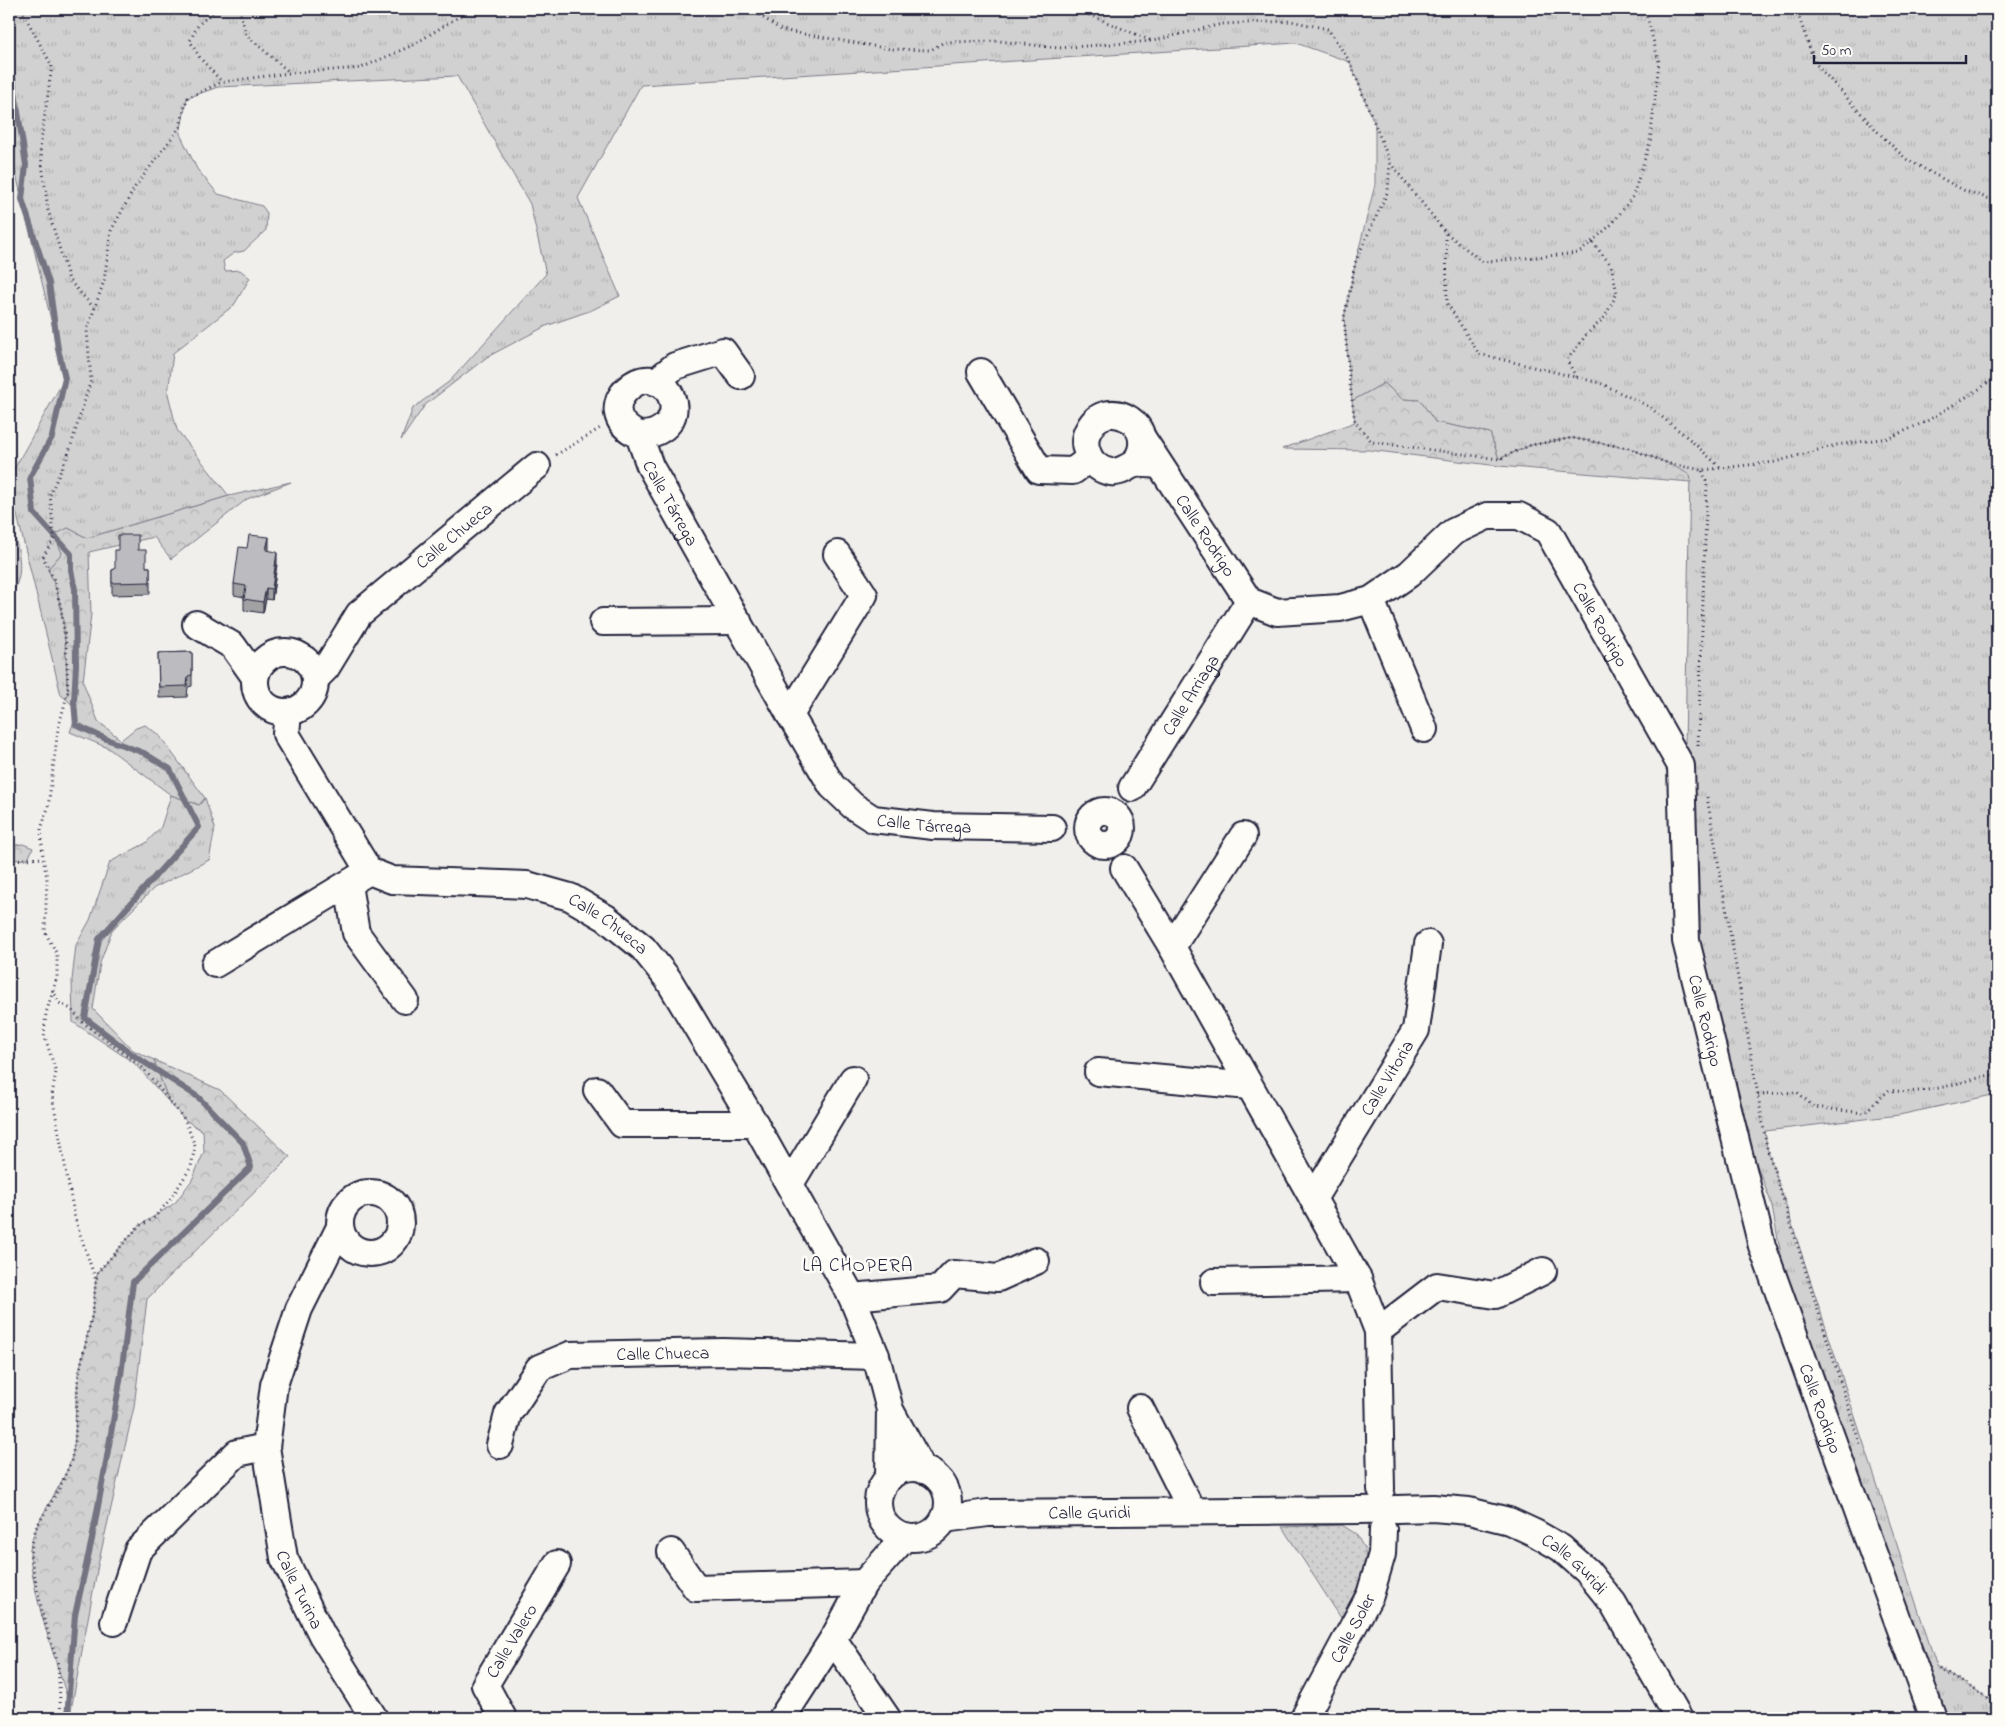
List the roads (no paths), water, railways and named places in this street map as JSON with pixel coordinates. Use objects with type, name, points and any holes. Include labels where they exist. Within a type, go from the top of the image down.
[{"type":"street","points":[[655,382],[674,366],[724,351],[740,376]]},
{"type":"street","points":[[981,372],[1038,470],[1073,471],[1090,459]]},
{"type":"street","name":"Calle Tárrega","points":[[640,381],[655,382],[664,387],[670,396],[673,405],[672,416],[667,425],[659,432],[650,435],[639,435],[630,431],[620,417],[618,407],[620,396],[626,388],[640,381]]},
{"type":"street","points":[[1110,414],[1121,415],[1131,420],[1139,428],[1143,439],[1139,457],[1146,465],[1110,472],[1098,468],[1090,459],[1085,448],[1086,435],[1091,425],[1099,418],[1110,414]]},
{"type":"street","name":"Calle Tárrega","points":[[639,435],[650,466],[790,716],[832,786],[852,806],[873,819],[933,826],[1105,828]]},
{"type":"street","name":"Calle Rodrigo","points":[[1146,465],[1249,601],[1277,612],[1340,608],[1371,600],[1409,574],[1453,532],[1487,516],[1519,516],[1548,531],[1681,766],[1686,941],[1762,1246],[1933,1718]]},
{"type":"street","name":"Calle Chueca","points":[[288,712],[299,708],[308,701],[314,691],[315,679],[326,668],[359,614],[537,466]]},
{"type":"street","points":[[790,716],[864,595],[837,554]]},
{"type":"street","points":[[1371,600],[1424,729]]},
{"type":"street","name":"Calle Arriaga","points":[[1105,828],[1249,601]]},
{"type":"street","points":[[603,622],[738,621]]},
{"type":"street","points":[[196,624],[233,646],[255,677]]},
{"type":"street","points":[[215,964],[348,886],[369,871],[286,734],[288,712],[277,711],[267,706],[260,698],[256,688],[255,677],[259,667],[266,659],[275,654],[286,652],[296,654],[306,660],[312,668],[315,679]]},
{"type":"street","points":[[1105,828],[1124,868],[1172,947],[1358,1280],[1378,1331],[1381,1489]]},
{"type":"street","points":[[1172,947],[1243,836]]},
{"type":"street","name":"Calle Chueca","points":[[369,871],[392,880],[527,885],[570,897],[606,918],[644,948],[668,980],[755,1124],[852,1297],[876,1356],[890,1410],[923,1470]]},
{"type":"street","points":[[348,886],[356,933],[406,1000]]},
{"type":"street","name":"Calle Vitoria","points":[[1313,1199],[1416,1030],[1428,944]]},
{"type":"street","points":[[1098,1072],[1249,1086]]},
{"type":"street","points":[[790,1184],[854,1079]]},
{"type":"street","points":[[597,1090],[622,1124],[755,1124]]},
{"type":"street","name":"Calle Turina","points":[[340,1227],[299,1309],[274,1385],[266,1447],[284,1558],[322,1636],[374,1718]]},
{"type":"street","points":[[852,1297],[940,1289],[954,1274],[998,1278],[1036,1261]]},
{"type":"street","points":[[1378,1331],[1437,1286],[1495,1295],[1543,1271]]},
{"type":"street","points":[[1214,1282],[1358,1280]]},
{"type":"street","name":"Calle Chueca","points":[[500,1445],[508,1414],[539,1368],[570,1356],[723,1352],[876,1356]]},
{"type":"street","points":[[1140,1408],[1192,1511]]},
{"type":"street","name":"Calle Chueca","points":[[889,1478],[890,1410]]},
{"type":"street","points":[[114,1622],[138,1550],[237,1453],[266,1447]]},
{"type":"street","points":[[911,1468],[923,1470],[939,1480],[947,1499],[947,1509],[944,1519],[931,1533],[914,1538],[905,1537],[891,1530],[881,1519],[878,1497],[882,1486],[899,1471],[911,1468]]},
{"type":"street","name":"Calle Guridi","points":[[944,1489],[988,1513]]},
{"type":"street","points":[[1381,1489],[1393,1492],[1398,1497],[1402,1510],[1399,1519],[1392,1526],[1383,1530],[1375,1529],[1368,1525],[1363,1519],[1361,1510],[1366,1496],[1373,1491],[1381,1489]]},
{"type":"street","name":"Calle Guridi","points":[[944,1519],[988,1513],[1402,1510],[1433,1508],[1469,1511],[1509,1521],[1536,1533],[1561,1548],[1587,1571],[1613,1603],[1679,1718]]},
{"type":"street","points":[[864,1583],[881,1519]]},
{"type":"street","name":"Calle Soler","points":[[1304,1718],[1370,1595],[1382,1554],[1383,1530]]},
{"type":"street","points":[[782,1718],[833,1639],[864,1583],[905,1537]]},
{"type":"street","points":[[671,1552],[696,1588],[864,1583]]},
{"type":"street","name":"Calle Valero","points":[[503,1718],[485,1685],[558,1564]]},
{"type":"street","points":[[833,1639],[887,1718]]},
{"type":"waterway","points":[[9,68],[13,79],[26,165],[22,199],[49,283],[58,349],[65,378],[52,437],[30,477],[34,513],[71,554],[71,570],[75,589],[76,665],[74,702],[76,725],[106,739],[144,753],[170,769],[199,827],[99,939],[85,1018],[133,1055],[198,1097],[243,1143],[251,1167],[133,1282],[121,1375],[105,1468],[75,1615],[67,1718]]},
{"type":"district","name":"LA CHOPERA","points":[[858,1264]]}]
